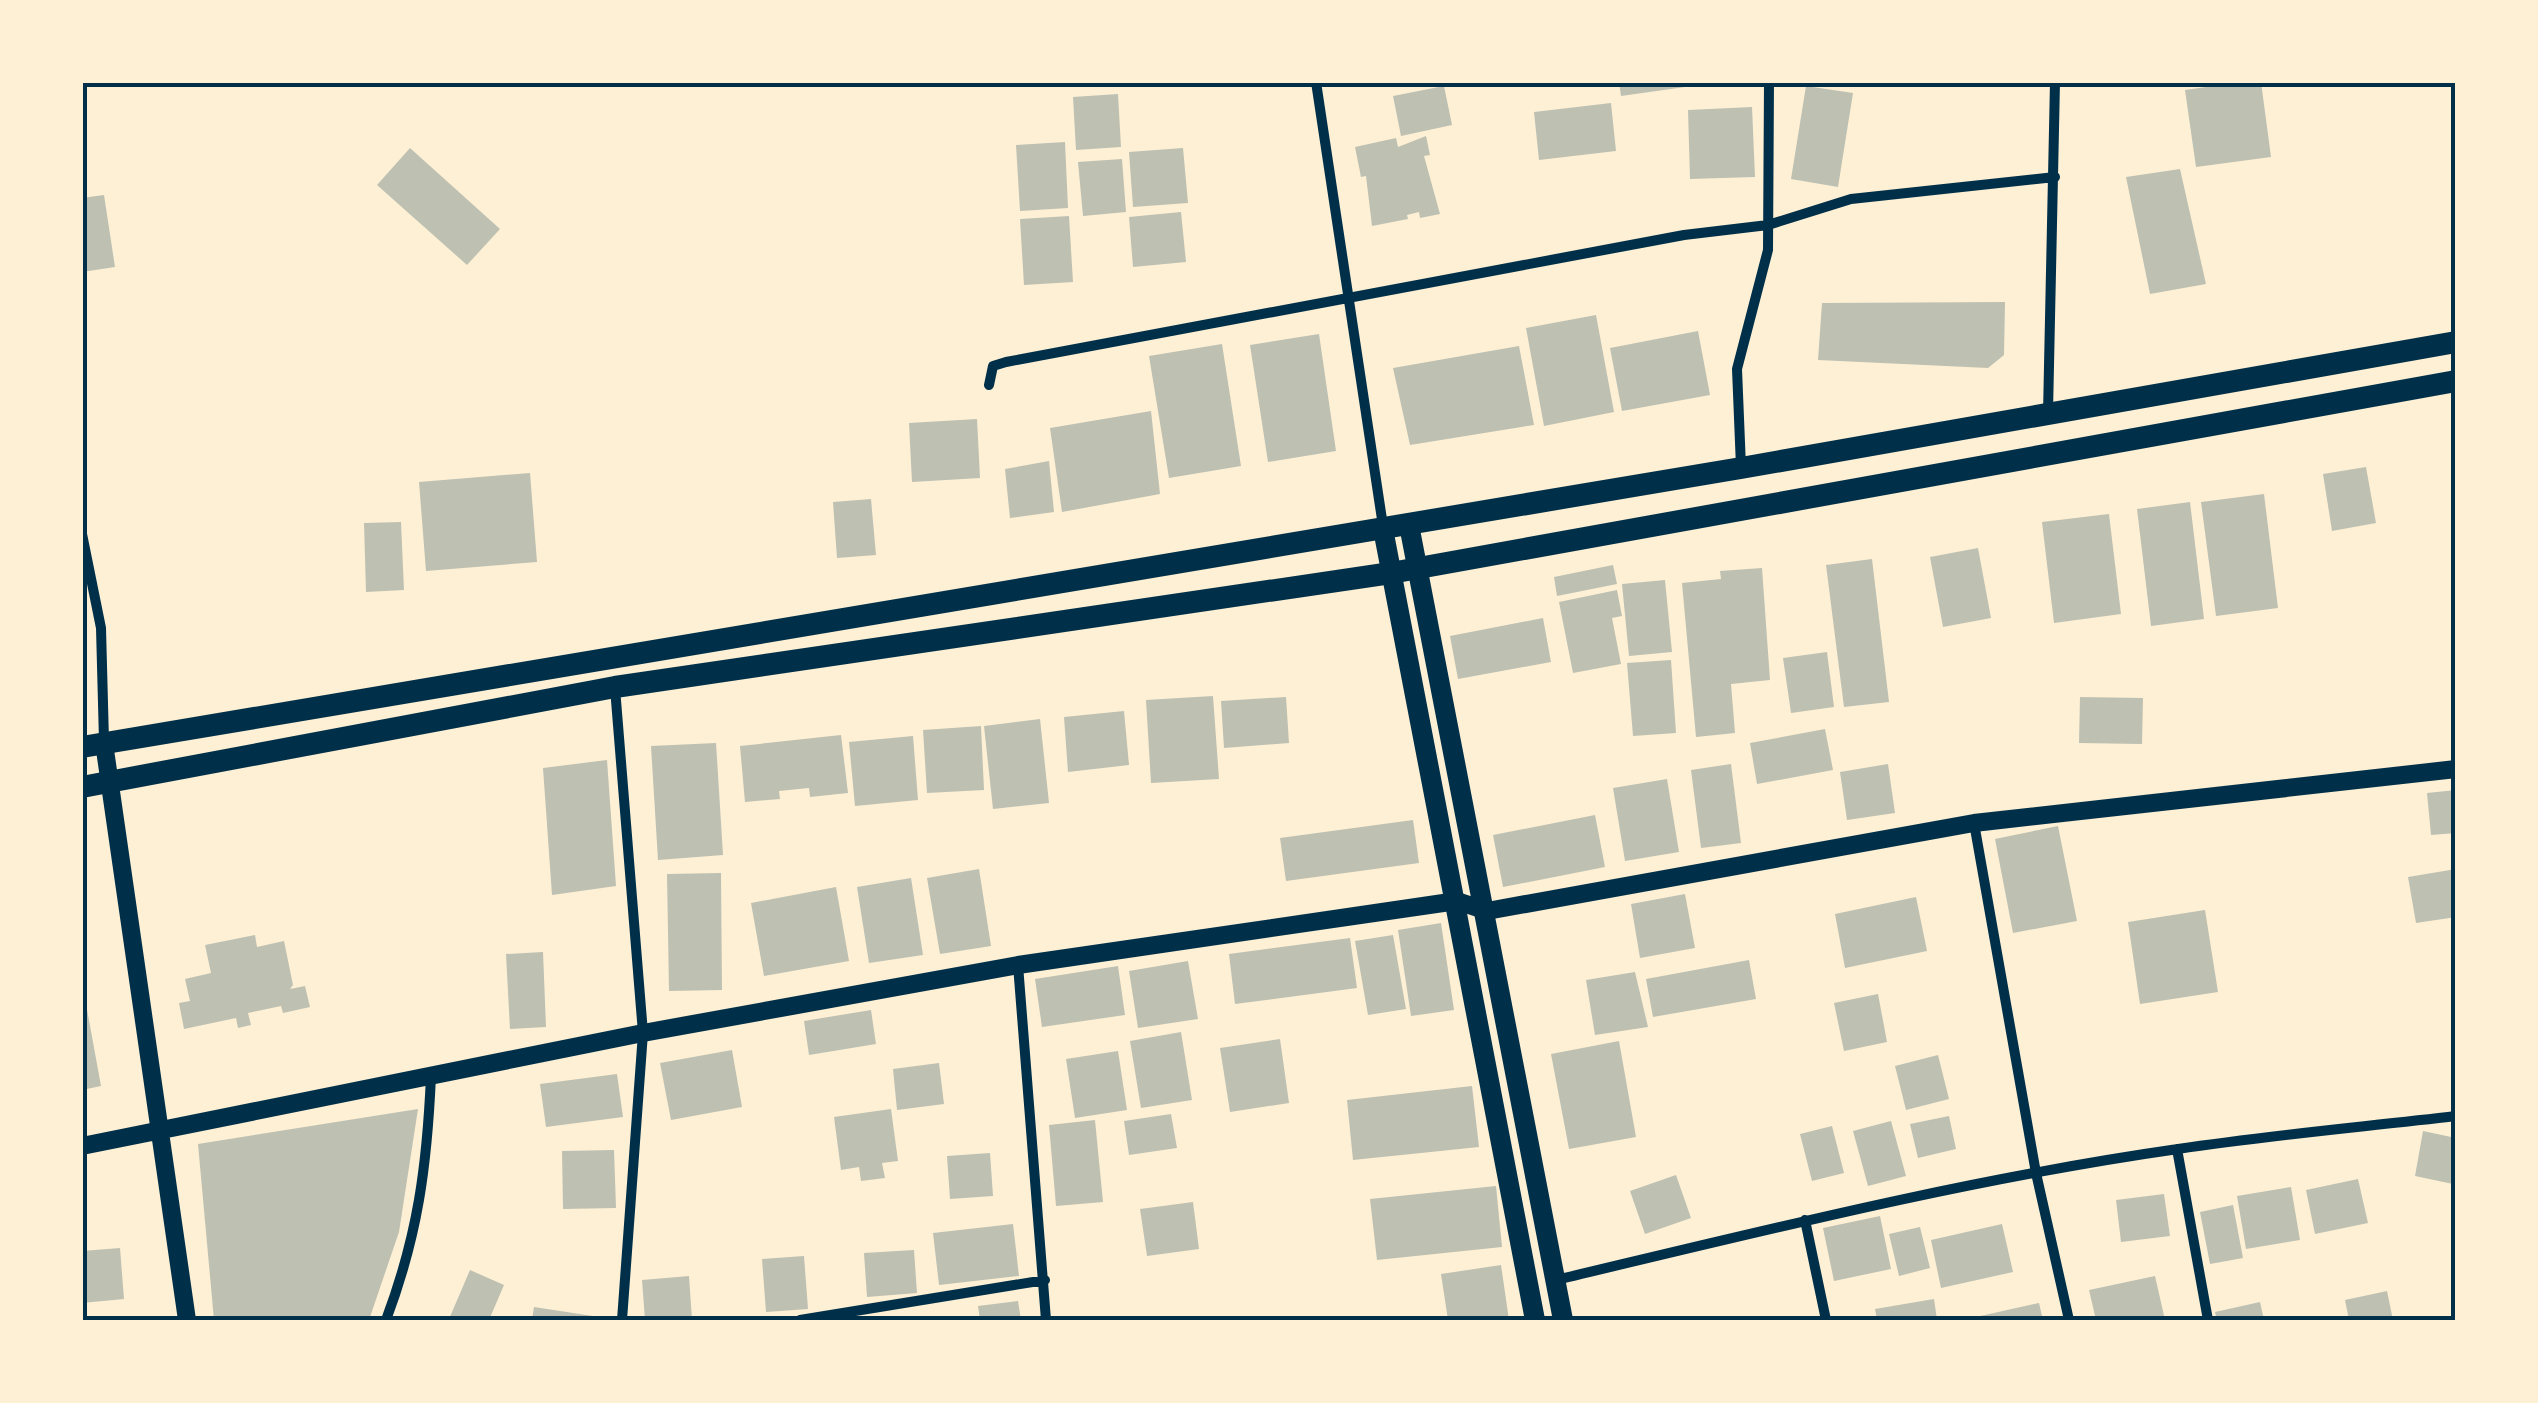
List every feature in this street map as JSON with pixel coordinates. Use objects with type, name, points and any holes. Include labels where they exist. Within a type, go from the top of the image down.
[{"type":"highway","points":[[93,745],[1409,525],[2456,342]]},
{"type":"highway","points":[[82,787],[614,688],[1391,572],[2456,382]]},
{"type":"main road","points":[[1409,525],[1487,911],[1563,1320]]},
{"type":"main road","points":[[1384,529],[1534,1320]]},
{"type":"street","points":[[1316,82],[1384,529]]},
{"type":"street","points":[[1741,468],[1736,369],[1768,250],[1772,118],[1769,82]]},
{"type":"street","points":[[2048,414],[2056,82]]},
{"type":"street","points":[[989,385],[993,366],[1006,362],[1684,234],[1768,225],[1851,199],[2054,177]]},
{"type":"street","points":[[82,534],[100,628],[93,745],[111,782],[187,1320]]},
{"type":"street","points":[[614,688],[643,1033],[622,1320]]},
{"type":"street","points":[[82,1146],[643,1033],[1018,964],[1457,901],[1487,911],[1974,823],[2456,769]]},
{"type":"street","points":[[1974,823],[2036,1173],[2069,1320]]},
{"type":"street","points":[[1018,964],[1046,1320]]},
{"type":"street","points":[[386,1320],[411,1256],[427,1160],[432,1076]]},
{"type":"street","points":[[1556,1280],[1805,1220],[2036,1173],[2177,1149],[2456,1116]]},
{"type":"street","points":[[2177,1149],[2208,1320]]},
{"type":"street","points":[[1805,1220],[1826,1320]]},
{"type":"street","points":[[800,1320],[1045,1280]]},
{"type":"building","points":[[1619,82],[1684,82],[1685,87],[1621,96]]},
{"type":"building","points":[[2261,82],[2271,157],[2196,167],[2185,90]]},
{"type":"building","points":[[1444,86],[1452,125],[1401,136],[1393,96]]},
{"type":"building","points":[[1806,86],[1853,93],[1838,187],[1791,179]]},
{"type":"building","points":[[1118,94],[1121,147],[1076,150],[1073,97]]},
{"type":"building","points":[[1611,103],[1616,151],[1539,160],[1534,112]]},
{"type":"building","points":[[1752,107],[1755,177],[1690,179],[1688,110]]},
{"type":"building","points":[[1426,136],[1430,155],[1424,156],[1440,214],[1420,218],[1419,212],[1407,215],[1408,219],[1372,226],[1366,176],[1361,177],[1355,147],[1396,138],[1398,147]]},
{"type":"building","points":[[1065,142],[1068,208],[1020,211],[1016,145]]},
{"type":"building","points":[[410,148],[500,229],[467,265],[377,185]]},
{"type":"building","points":[[1183,148],[1188,203],[1133,207],[1129,152]]},
{"type":"building","points":[[1122,159],[1126,212],[1083,216],[1078,162]]},
{"type":"building","points":[[2180,169],[2206,284],[2150,294],[2126,177]]},
{"type":"building","points":[[104,195],[115,267],[82,272],[82,198]]},
{"type":"building","points":[[1181,212],[1186,262],[1133,267],[1129,217]]},
{"type":"building","points":[[1069,216],[1073,282],[1024,285],[1020,219]]},
{"type":"building","points":[[2005,302],[2004,355],[1988,368],[1818,360],[1822,303]]},
{"type":"building","points":[[1596,315],[1614,412],[1544,426],[1526,328]]},
{"type":"building","points":[[1698,331],[1710,395],[1622,411],[1610,348]]},
{"type":"building","points":[[1319,334],[1336,451],[1268,462],[1250,345]]},
{"type":"building","points":[[1222,344],[1241,466],[1169,478],[1149,356]]},
{"type":"building","points":[[1519,346],[1534,425],[1410,445],[1393,368]]},
{"type":"building","points":[[1151,411],[1160,494],[1062,512],[1050,428]]},
{"type":"building","points":[[977,419],[980,478],[912,482],[909,423]]},
{"type":"building","points":[[1049,461],[1054,512],[1010,518],[1005,469]]},
{"type":"building","points":[[2366,467],[2376,523],[2332,531],[2323,474]]},
{"type":"building","points":[[530,473],[537,562],[426,571],[419,482]]},
{"type":"building","points":[[2264,494],[2278,608],[2216,616],[2201,502]]},
{"type":"building","points":[[871,499],[876,555],[837,558],[833,502]]},
{"type":"building","points":[[2190,502],[2204,619],[2151,626],[2137,509]]},
{"type":"building","points":[[2109,514],[2121,614],[2054,623],[2042,522]]},
{"type":"building","points":[[401,522],[404,590],[366,592],[364,523]]},
{"type":"building","points":[[1978,548],[1991,618],[1943,627],[1930,557]]},
{"type":"building","points":[[1872,559],[1889,702],[1844,707],[1826,565]]},
{"type":"building","points":[[1613,565],[1617,584],[1557,596],[1554,577]]},
{"type":"building","points":[[1762,568],[1770,680],[1731,684],[1735,733],[1696,737],[1682,583],[1721,579],[1720,571]]},
{"type":"building","points":[[1665,580],[1672,652],[1629,656],[1622,584]]},
{"type":"building","points":[[1617,590],[1622,616],[1612,618],[1621,664],[1573,673],[1559,602]]},
{"type":"building","points":[[1543,618],[1551,662],[1458,679],[1450,636]]},
{"type":"building","points":[[1827,652],[1834,707],[1791,713],[1783,658]]},
{"type":"building","points":[[1671,660],[1676,733],[1633,736],[1627,663]]},
{"type":"building","points":[[1213,696],[1219,779],[1151,783],[1146,700]]},
{"type":"building","points":[[1286,697],[1289,743],[1224,748],[1221,701]]},
{"type":"building","points":[[2080,697],[2143,698],[2142,744],[2079,743]]},
{"type":"building","points":[[1124,711],[1129,765],[1068,772],[1064,717]]},
{"type":"building","points":[[1040,719],[1049,803],[993,809],[984,726]]},
{"type":"building","points":[[981,726],[984,790],[927,793],[923,730]]},
{"type":"building","points":[[1825,729],[1833,770],[1757,784],[1750,743]]},
{"type":"building","points":[[841,735],[848,793],[810,797],[809,788],[779,791],[780,799],[745,802],[740,746]]},
{"type":"building","points":[[913,736],[918,800],[855,806],[849,742]]},
{"type":"building","points":[[716,743],[723,855],[658,860],[651,746]]},
{"type":"building","points":[[607,760],[616,886],[552,895],[543,768]]},
{"type":"building","points":[[1731,764],[1741,843],[1701,848],[1691,770]]},
{"type":"building","points":[[1888,764],[1895,813],[1847,820],[1840,772]]},
{"type":"building","points":[[1667,779],[1679,852],[1625,861],[1613,788]]},
{"type":"building","points":[[2456,790],[2456,833],[2431,835],[2427,793]]},
{"type":"building","points":[[1595,815],[1605,867],[1503,887],[1493,835]]},
{"type":"building","points":[[1413,820],[1419,863],[1286,881],[1280,838]]},
{"type":"building","points":[[2058,826],[2077,921],[2013,933],[1995,839]]},
{"type":"building","points":[[979,869],[991,946],[940,954],[927,878]]},
{"type":"building","points":[[2456,869],[2456,917],[2416,923],[2408,877]]},
{"type":"building","points":[[721,873],[722,990],[669,991],[667,874]]},
{"type":"building","points":[[911,878],[923,955],[869,963],[857,887]]},
{"type":"building","points":[[836,887],[849,961],[764,976],[751,903]]},
{"type":"building","points":[[1685,894],[1695,948],[1640,958],[1631,904]]},
{"type":"building","points":[[1916,897],[1927,951],[1845,968],[1835,914]]},
{"type":"building","points":[[2205,910],[2218,992],[2140,1004],[2128,922]]},
{"type":"building","points":[[1441,923],[1454,1010],[1411,1016],[1398,930]]},
{"type":"building","points":[[255,935],[257,947],[284,941],[293,985],[290,989],[305,986],[310,1007],[283,1013],[281,1006],[248,1013],[251,1025],[238,1028],[236,1018],[184,1029],[179,1003],[190,1001],[185,979],[211,973],[205,945]]},
{"type":"building","points":[[1393,935],[1406,1009],[1368,1015],[1355,941]]},
{"type":"building","points":[[1350,938],[1357,988],[1235,1004],[1229,954]]},
{"type":"building","points":[[543,952],[546,1027],[510,1029],[506,954]]},
{"type":"building","points":[[1749,960],[1756,999],[1653,1017],[1646,979]]},
{"type":"building","points":[[1188,961],[1198,1019],[1138,1028],[1129,971]]},
{"type":"building","points":[[1118,966],[1125,1015],[1042,1027],[1035,979]]},
{"type":"building","points":[[1635,972],[1648,1027],[1595,1035],[1586,980]]},
{"type":"building","points":[[82,994],[101,1086],[82,1090]]},
{"type":"building","points":[[1878,994],[1887,1042],[1844,1051],[1834,1003]]},
{"type":"building","points":[[871,1010],[876,1044],[809,1055],[804,1021]]},
{"type":"building","points":[[1181,1032],[1192,1100],[1141,1108],[1130,1041]]},
{"type":"building","points":[[1280,1039],[1289,1103],[1230,1112],[1220,1048]]},
{"type":"building","points":[[1619,1041],[1636,1137],[1569,1149],[1551,1054]]},
{"type":"building","points":[[732,1050],[742,1107],[671,1120],[660,1063]]},
{"type":"building","points":[[1118,1051],[1127,1110],[1075,1118],[1066,1059]]},
{"type":"building","points":[[1938,1055],[1949,1099],[1906,1110],[1895,1066]]},
{"type":"building","points":[[939,1063],[944,1104],[897,1110],[893,1069]]},
{"type":"building","points":[[617,1074],[623,1117],[546,1127],[540,1084]]},
{"type":"building","points":[[1472,1086],[1479,1147],[1353,1160],[1347,1100]]},
{"type":"building","points":[[418,1109],[399,1232],[369,1320],[214,1320],[198,1144]]},
{"type":"building","points":[[891,1109],[898,1161],[882,1163],[885,1178],[861,1181],[859,1167],[841,1170],[834,1117]]},
{"type":"building","points":[[1171,1114],[1177,1148],[1129,1155],[1124,1121]]},
{"type":"building","points":[[1949,1116],[1956,1149],[1918,1158],[1910,1124]]},
{"type":"building","points":[[1095,1120],[1103,1202],[1056,1206],[1049,1125]]},
{"type":"building","points":[[1891,1121],[1906,1176],[1868,1186],[1853,1131]]},
{"type":"building","points":[[1832,1126],[1844,1173],[1812,1181],[1800,1134]]},
{"type":"building","points":[[2423,1131],[2456,1138],[2453,1184],[2415,1176]]},
{"type":"building","points":[[614,1150],[616,1208],[563,1209],[562,1151]]},
{"type":"building","points":[[990,1153],[993,1196],[950,1199],[947,1156]]},
{"type":"building","points":[[1676,1175],[1691,1218],[1645,1234],[1630,1191]]},
{"type":"building","points":[[2358,1179],[2368,1223],[2315,1234],[2306,1190]]},
{"type":"building","points":[[1496,1186],[1502,1247],[1377,1260],[1370,1199]]},
{"type":"building","points":[[2291,1187],[2300,1240],[2246,1249],[2237,1196]]},
{"type":"building","points":[[2164,1194],[2170,1236],[2121,1242],[2116,1200]]},
{"type":"building","points":[[1193,1202],[1199,1249],[1147,1256],[1140,1209]]},
{"type":"building","points":[[2233,1205],[2243,1258],[2210,1264],[2200,1212]]},
{"type":"building","points":[[1880,1216],[1891,1269],[1834,1281],[1823,1228]]},
{"type":"building","points":[[1013,1224],[1019,1276],[939,1285],[933,1233]]},
{"type":"building","points":[[2002,1224],[2013,1272],[1941,1288],[1931,1240]]},
{"type":"building","points":[[1920,1227],[1930,1268],[1899,1276],[1889,1234]]},
{"type":"building","points":[[120,1248],[124,1299],[82,1303],[82,1251]]},
{"type":"building","points":[[914,1250],[917,1293],[867,1297],[864,1253]]},
{"type":"building","points":[[804,1256],[808,1309],[766,1312],[762,1259]]},
{"type":"building","points":[[1501,1265],[1509,1320],[1448,1320],[1441,1274]]},
{"type":"building","points":[[470,1270],[504,1285],[489,1320],[449,1319]]},
{"type":"building","points":[[689,1276],[692,1320],[645,1320],[642,1280]]},
{"type":"building","points":[[2155,1276],[2165,1320],[2096,1320],[2089,1290]]},
{"type":"building","points":[[2387,1291],[2393,1320],[2349,1320],[2345,1300]]},
{"type":"building","points":[[1934,1299],[1937,1320],[1877,1320],[1875,1309]]},
{"type":"building","points":[[1018,1301],[1021,1320],[980,1320],[978,1306]]},
{"type":"building","points":[[2260,1302],[2264,1320],[2217,1320],[2215,1312]]},
{"type":"building","points":[[2039,1303],[2043,1320],[1967,1320],[1967,1319]]},
{"type":"building","points":[[534,1307],[606,1318],[606,1320],[532,1320]]}]
